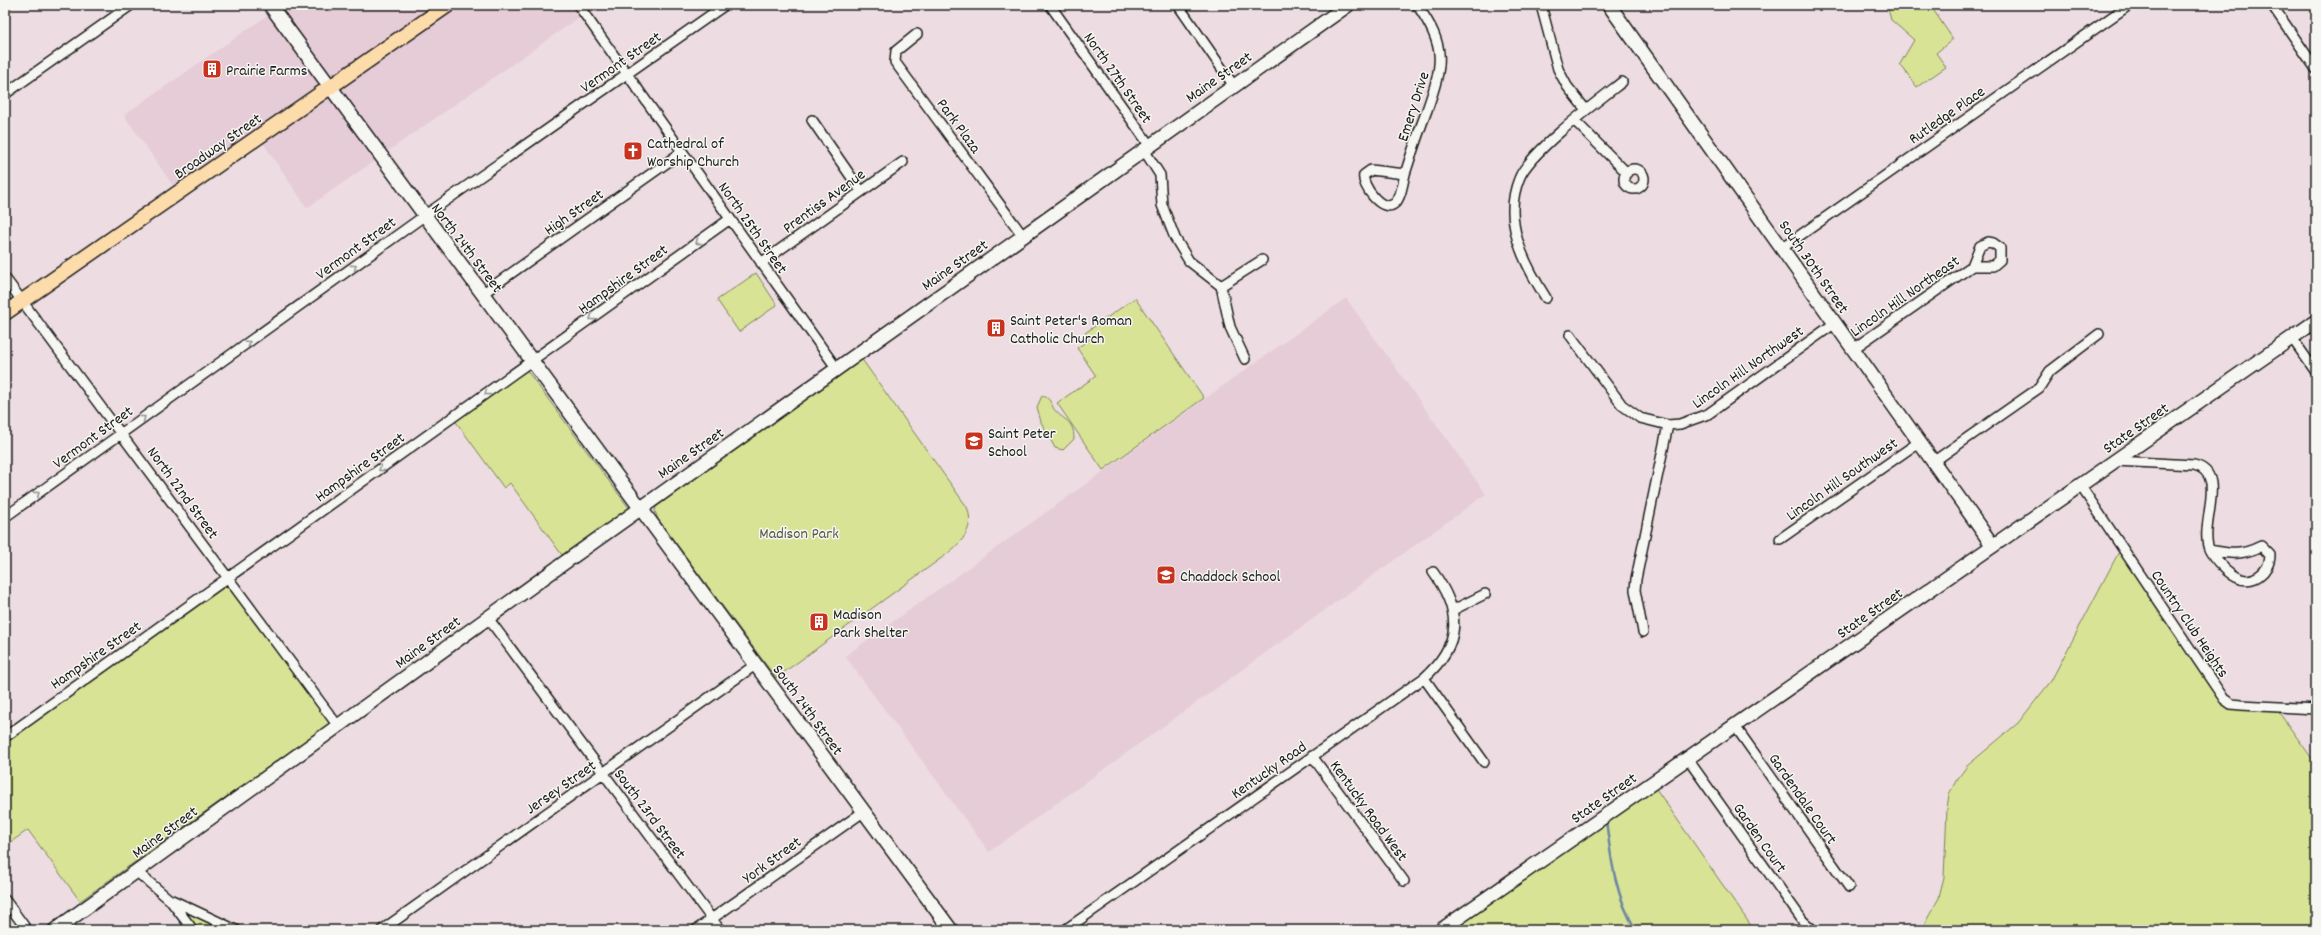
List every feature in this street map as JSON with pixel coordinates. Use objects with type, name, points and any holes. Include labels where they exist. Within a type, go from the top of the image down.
[{"type":"main road","name":"Broadway Street","points":[[5,313],[448,5]]},
{"type":"street","points":[[5,94],[131,5]]},
{"type":"street","name":"North 24th Street","points":[[270,5],[640,508]]},
{"type":"street","name":"North 25th Street","points":[[578,5],[837,369]]},
{"type":"street","name":"Vermont Street","points":[[5,517],[424,216],[725,5]]},
{"type":"street","name":"North 27th Street","points":[[1050,5],[1147,148],[1160,175],[1162,205],[1169,226],[1182,252],[1196,268],[1221,286]]},
{"type":"street","points":[[1178,5],[1234,86]]},
{"type":"street","name":"Maine Street","points":[[55,930],[640,508],[1348,5]]},
{"type":"street","name":"Emery Drive","points":[[1405,174],[1370,170],[1363,179],[1380,204],[1389,206],[1397,201],[1440,67],[1439,50],[1434,32],[1417,5]]},
{"type":"street","points":[[1540,5],[1562,79],[1586,110]]},
{"type":"street","name":"South 30th Street","points":[[1609,5],[1992,546]]},
{"type":"street","name":"Rutledge Place","points":[[1782,248],[2129,5]]},
{"type":"street","points":[[2272,5],[2316,69]]},
{"type":"street","name":"Park Plaza","points":[[917,34],[896,51],[895,62],[1023,236]]},
{"type":"street","points":[[1546,298],[1530,274],[1518,247],[1515,227],[1515,191],[1519,178],[1534,157],[1586,110],[1622,82]]},
{"type":"street","points":[[812,120],[862,192]]},
{"type":"street","points":[[1575,121],[1627,173]]},
{"type":"street","name":"High Street","points":[[482,294],[682,152]]},
{"type":"street","name":"Prentiss Avenue","points":[[761,263],[903,162]]},
{"type":"street","name":"Hampshire Street","points":[[5,737],[730,219]]},
{"type":"street","points":[[1245,359],[1230,327],[1221,286],[1262,260]]},
{"type":"street","name":"Lincoln Hill Northeast","points":[[1853,350],[1972,266]]},
{"type":"street","name":"North 22nd Street","points":[[5,278],[122,433],[338,726]]},
{"type":"street","name":"State Street","points":[[1440,930],[2316,321]]},
{"type":"street","name":"Lincoln Hill Northwest","points":[[1570,335],[1622,405],[1640,418],[1668,425],[1690,422],[1708,414],[1835,323]]},
{"type":"street","points":[[1933,462],[2039,388],[2050,371],[2099,334]]},
{"type":"street","points":[[2292,338],[2315,367]]},
{"type":"street","points":[[1644,632],[1637,606],[1636,579],[1668,425]]},
{"type":"street","name":"Lincoln Hill Southwest","points":[[1780,539],[1919,442]]},
{"type":"street","points":[[2115,461],[2194,465],[2204,469],[2212,482],[2206,528],[2210,550],[2222,565],[2237,578],[2248,579],[2262,575],[2270,564],[2270,555],[2261,546],[2246,553],[2230,554],[2210,550]]},
{"type":"street","name":"Country Club Heights","points":[[2080,485],[2224,699],[2231,704],[2240,706],[2316,709]]},
{"type":"street","name":"South 24th Street","points":[[640,508],[951,930]]},
{"type":"street","name":"Kentucky Road","points":[[1065,930],[1424,678],[1442,660],[1451,643],[1454,625],[1453,610],[1448,594],[1433,572]]},
{"type":"street","points":[[1453,610],[1485,594]]},
{"type":"street","name":"South 23rd Street","points":[[488,618],[720,930]]},
{"type":"street","name":"Jersey Street","points":[[382,930],[755,665]]},
{"type":"street","points":[[1424,678],[1484,762]]},
{"type":"street","name":"Gardendale Court","points":[[1735,726],[1849,887]]},
{"type":"street","name":"Kentucky Road West","points":[[1312,756],[1404,881]]},
{"type":"street","name":"Garden Court","points":[[1687,758],[1802,921],[1813,930]]},
{"type":"street","name":"York Street","points":[[696,930],[863,812]]},
{"type":"street","points":[[136,872],[170,900],[193,930]]},
{"type":"street","points":[[5,900],[27,930]]},
{"type":"street","points":[[170,900],[236,930]]},
{"type":"shaded area","points":[[270,5],[597,5],[307,208],[261,140],[178,193],[124,115],[274,11]]},
{"type":"shaded area","name":"Chaddock School","points":[[1346,298],[1486,494],[989,852],[845,656]]},
{"type":"green space","points":[[1887,5],[1930,5],[1953,39],[1936,53],[1946,67],[1917,87],[1900,64],[1914,40],[1891,20]]},
{"type":"green space","points":[[756,273],[777,305],[739,332],[717,300]]},
{"type":"green space","points":[[1135,298],[1204,398],[1103,470],[1057,403],[1096,376],[1077,348],[1090,339],[1085,333]]},
{"type":"green space","name":"Madison Park","points":[[861,358],[967,507],[970,521],[966,534],[947,554],[776,678],[658,519],[655,511],[656,507]]},
{"type":"green space","points":[[525,368],[629,508],[562,555],[510,483],[504,488],[454,419]]},
{"type":"green space","points":[[1042,396],[1049,399],[1057,413],[1070,424],[1074,432],[1074,439],[1063,450],[1055,448],[1041,422],[1037,407]]},
{"type":"green space","points":[[2122,546],[2224,699],[2275,707],[2316,764],[2316,930],[1921,930],[1939,898],[1944,877],[1949,794],[1967,766],[2018,723],[2051,681]]},
{"type":"green space","points":[[227,584],[330,723],[80,901],[28,830],[5,846],[5,742]]},
{"type":"green space","points":[[1652,783],[1754,930],[1441,930]]},
{"type":"green space","points":[[174,902],[233,930],[195,930]]},
{"type":"waterway","points":[[1606,820],[1615,877],[1623,904],[1636,930]]},
{"type":"place","name":"Prairie Farms","points":[[212,69]]},
{"type":"place","name":"Cathedral of Worship Church","points":[[633,151]]},
{"type":"place","name":"Saint Peter's Roman Catholic Church","points":[[996,328]]},
{"type":"place","name":"Saint Peter School","points":[[974,441]]},
{"type":"place","name":"Chaddock School","points":[[1166,575]]},
{"type":"place","name":"Madison Park Shelter","points":[[819,622]]}]
